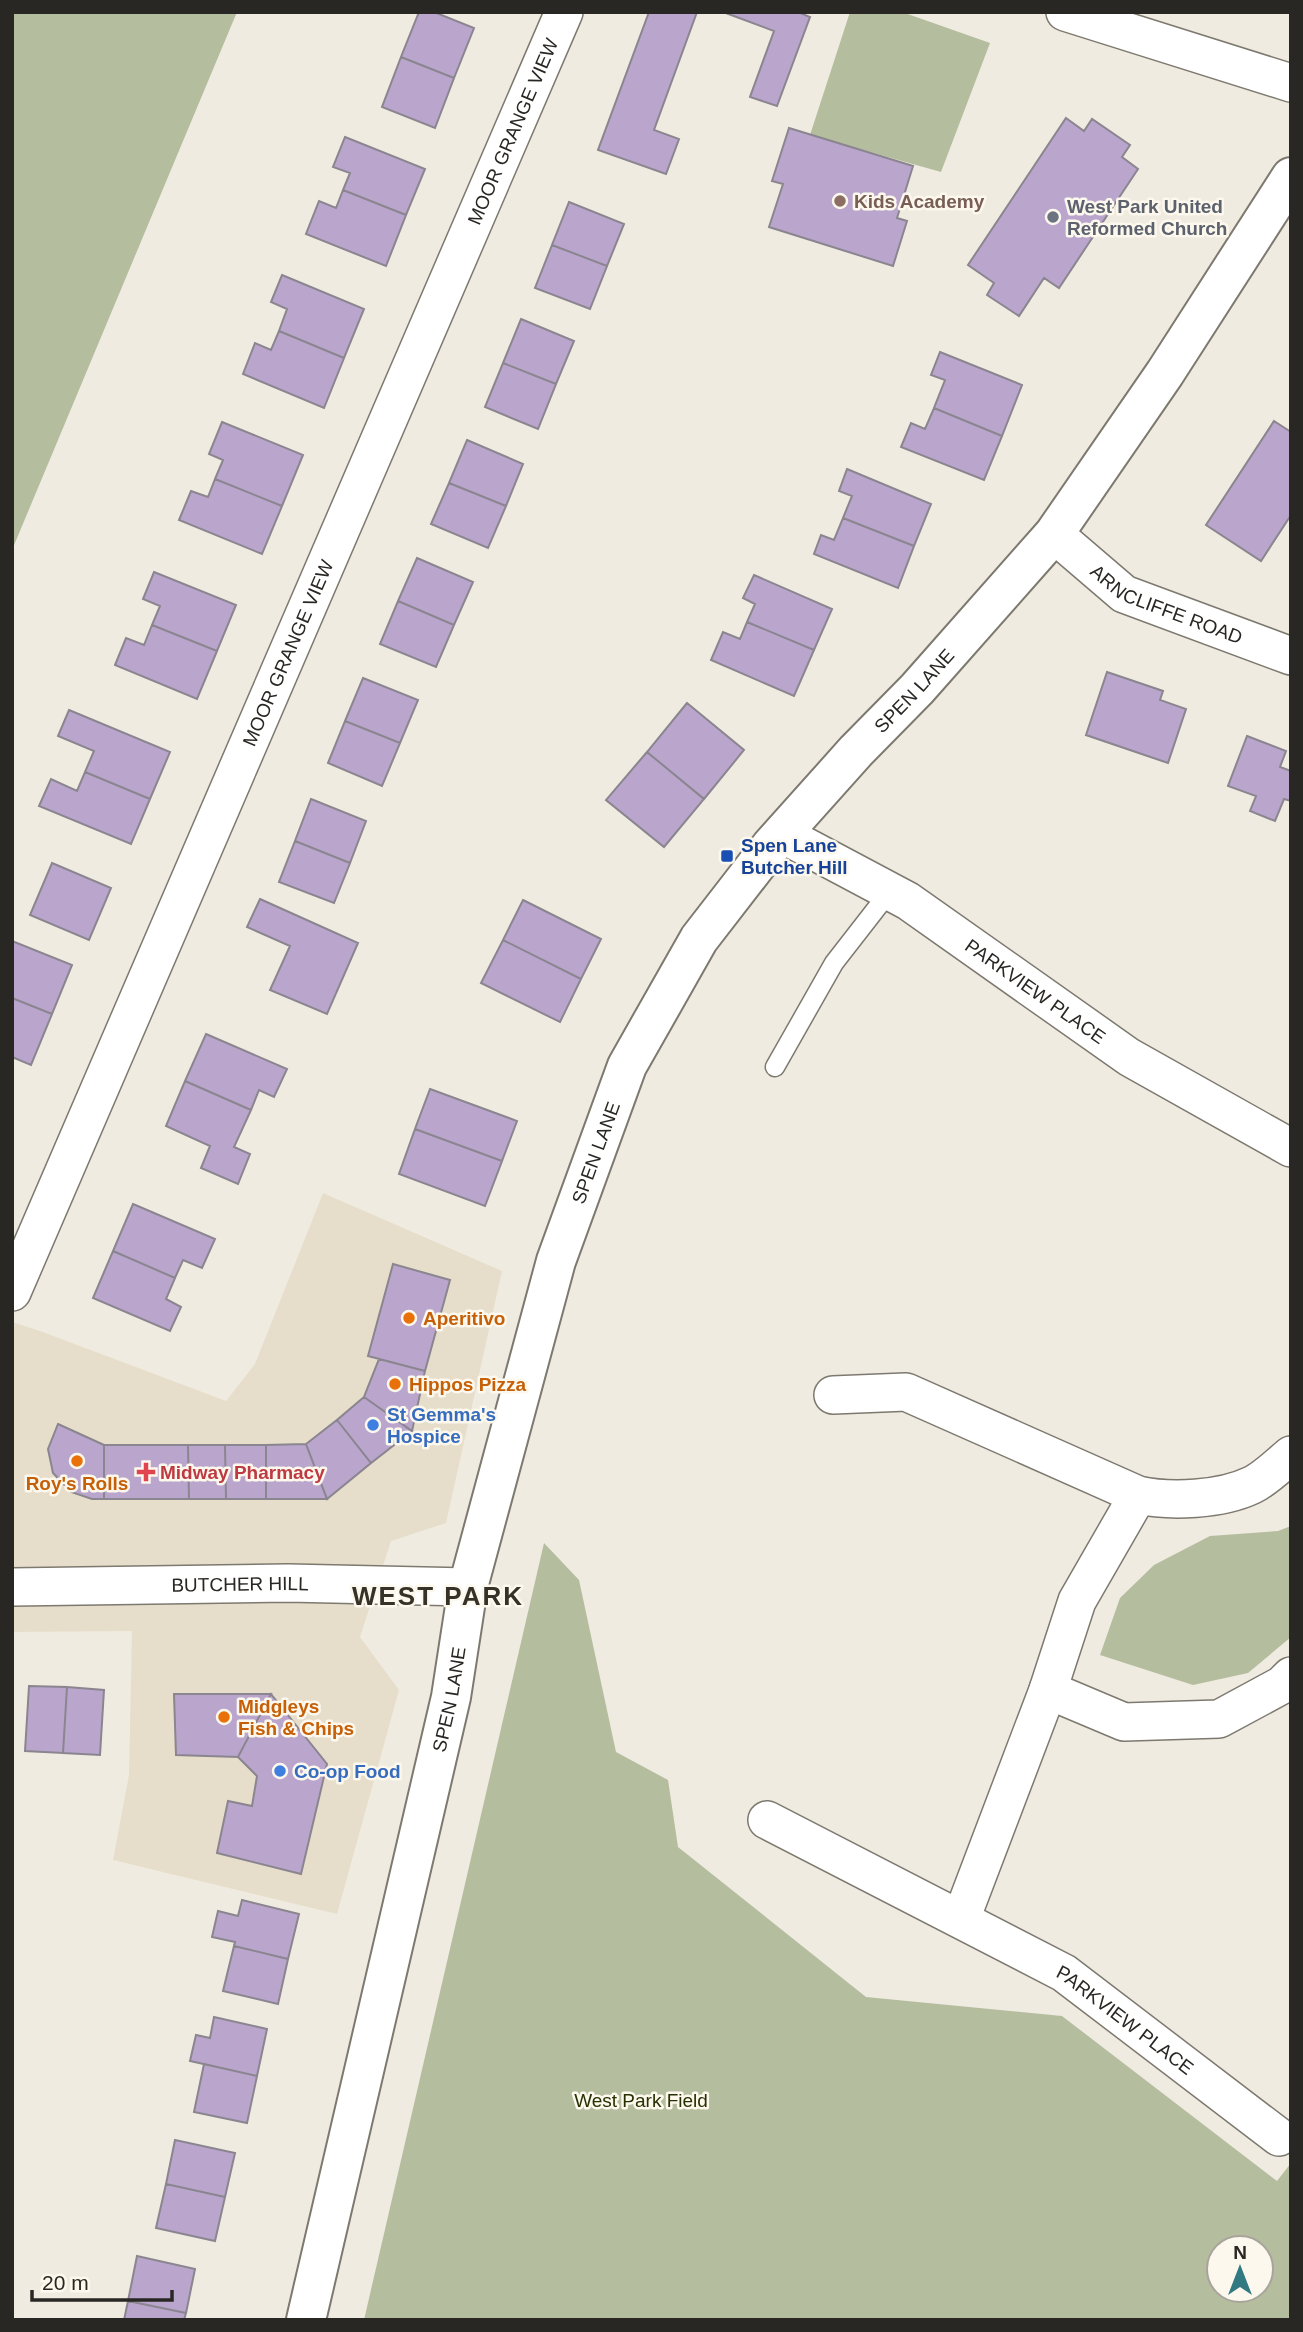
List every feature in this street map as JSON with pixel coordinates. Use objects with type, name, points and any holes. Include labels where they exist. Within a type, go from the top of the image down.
[{"type":"street","name":"MOOR GRANGE VIEW","points":[[12,1292],[564,12]]},
{"type":"street","points":[[1065,12],[1291,83]]},
{"type":"street","name":"SPEN LANE","points":[[306,2320],[451,1698],[468,1587],[556,1261],[627,1066],[699,939],[782,834],[856,751],[917,689],[1054,534],[1165,373],[1291,177]]},
{"type":"street","name":"ARNCLIFFE ROAD","points":[[1054,534],[1124,594],[1291,656]]},
{"type":"street","name":"PARKVIEW PLACE","points":[[782,834],[908,901],[1129,1057],[1291,1148]]},
{"type":"street","points":[[833,1395],[906,1392],[1138,1495],[1158,1499],[1221,1494],[1252,1485],[1291,1455]]},
{"type":"street","points":[[961,1919],[1048,1690],[1077,1601],[1138,1495]]},
{"type":"street","name":"BUTCHER HILL","points":[[12,1587],[288,1583],[468,1587]]},
{"type":"street","points":[[1048,1690],[1124,1722],[1219,1719],[1282,1685],[1291,1676]]},
{"type":"street","name":"PARKVIEW PLACE","points":[[767,1820],[1064,1973],[1285,2129]]},
{"type":"lane","points":[[775,1067],[834,963],[890,891]]},
{"type":"shaded area","points":[[323,1193],[502,1271],[446,1523],[391,1541],[360,1637],[399,1690],[337,1914],[113,1860],[129,1775],[132,1631],[12,1632],[12,1322],[226,1401],[255,1364]]},
{"type":"green space","points":[[12,12],[237,12],[12,550]]},
{"type":"green space","points":[[850,12],[902,12],[990,43],[941,172],[810,135]]},
{"type":"green space","points":[[1291,1526],[1291,1637],[1248,1673],[1193,1685],[1100,1655],[1120,1598],[1154,1565],[1210,1536],[1278,1531]]},
{"type":"green space","name":"West Park Field","points":[[544,1543],[579,1580],[616,1752],[668,1780],[678,1847],[866,1997],[1062,2016],[1277,2181],[1291,2163],[1291,2320],[364,2320]]},
{"type":"building","points":[[419,12],[434,12],[474,28],[454,78],[401,57]]},
{"type":"building","points":[[649,12],[697,12],[654,130],[679,139],[666,174],[598,150]]},
{"type":"building","points":[[723,12],[798,12],[810,17],[777,106],[750,97],[774,31]]},
{"type":"building","points":[[401,57],[454,78],[435,128],[382,107]]},
{"type":"building","name":"West Park United Reformed Church","points":[[1066,118],[1084,131],[1092,119],[1130,145],[1122,157],[1138,169],[1059,288],[1044,278],[1019,316],[987,295],[994,283],[968,265]]},
{"type":"building","name":"Kids Academy","points":[[789,128],[913,166],[897,218],[907,221],[893,266],[769,227],[783,184],[772,181]]},
{"type":"building","points":[[345,137],[425,169],[406,215],[343,190],[350,173],[333,167]]},
{"type":"building","points":[[343,190],[406,215],[386,266],[306,234],[319,201],[336,208]]},
{"type":"building","points":[[569,202],[624,224],[607,266],[552,245]]},
{"type":"building","points":[[552,245],[607,266],[590,309],[535,288]]},
{"type":"building","points":[[282,275],[364,309],[344,358],[279,331],[287,309],[271,302]]},
{"type":"building","points":[[521,319],[574,341],[556,384],[503,363]]},
{"type":"building","points":[[279,331],[344,358],[324,408],[243,374],[255,343],[271,350]]},
{"type":"building","points":[[940,352],[1022,385],[1002,436],[934,408],[945,380],[931,375]]},
{"type":"building","points":[[503,363],[556,384],[538,429],[485,407]]},
{"type":"building","points":[[934,408],[1002,436],[984,480],[901,447],[911,423],[925,429]]},
{"type":"building","points":[[1274,421],[1291,432],[1291,515],[1261,561],[1206,525]]},
{"type":"building","points":[[222,422],[303,455],[282,506],[215,479],[223,460],[209,454]]},
{"type":"building","points":[[467,440],[523,464],[506,506],[449,483]]},
{"type":"building","points":[[847,469],[931,504],[914,546],[843,518],[852,496],[839,491]]},
{"type":"building","points":[[215,479],[282,506],[262,554],[179,520],[191,491],[208,497]]},
{"type":"building","points":[[449,483],[506,506],[488,548],[431,524]]},
{"type":"building","points":[[843,518],[914,546],[898,588],[814,554],[821,535],[834,540]]},
{"type":"building","points":[[417,558],[473,582],[454,625],[398,601]]},
{"type":"building","points":[[154,572],[236,605],[217,651],[152,625],[160,606],[143,599]]},
{"type":"building","points":[[754,575],[832,609],[814,650],[747,622],[755,604],[743,598]]},
{"type":"building","points":[[398,601],[454,625],[436,667],[380,644]]},
{"type":"building","points":[[747,622],[814,650],[794,696],[711,660],[723,632],[740,639]]},
{"type":"building","points":[[152,625],[217,651],[197,699],[115,665],[126,638],[144,645]]},
{"type":"building","points":[[1107,672],[1163,691],[1160,700],[1186,709],[1168,763],[1086,735]]},
{"type":"building","points":[[363,678],[418,700],[400,743],[345,721]]},
{"type":"building","points":[[687,703],[744,750],[704,799],[647,752]]},
{"type":"building","points":[[69,710],[170,752],[150,799],[85,772],[94,751],[58,736]]},
{"type":"building","points":[[345,721],[400,743],[382,786],[328,763]]},
{"type":"building","points":[[1247,736],[1286,751],[1280,767],[1291,771],[1291,801],[1284,799],[1275,821],[1250,811],[1256,796],[1228,786]]},
{"type":"building","points":[[647,752],[704,799],[664,847],[606,800]]},
{"type":"building","points":[[85,772],[150,799],[131,844],[39,806],[51,779],[77,791]]},
{"type":"building","points":[[311,799],[366,821],[350,863],[295,841]]},
{"type":"building","points":[[295,841],[350,863],[334,903],[279,882]]},
{"type":"building","points":[[52,863],[111,888],[89,940],[30,915]]},
{"type":"building","points":[[260,899],[358,943],[327,1014],[270,990],[290,946],[247,927]]},
{"type":"building","points":[[523,900],[601,939],[581,979],[503,940]]},
{"type":"building","points":[[503,940],[581,979],[560,1022],[481,983]]},
{"type":"building","points":[[12,941],[72,965],[52,1014],[12,998]]},
{"type":"building","points":[[12,998],[52,1014],[31,1065],[12,1057]]},
{"type":"building","points":[[206,1034],[287,1069],[274,1097],[259,1090],[251,1110],[185,1081]]},
{"type":"building","points":[[185,1081],[251,1110],[234,1147],[250,1154],[238,1184],[201,1168],[210,1146],[166,1126]]},
{"type":"building","points":[[430,1089],[517,1121],[502,1161],[415,1129]]},
{"type":"building","points":[[415,1129],[502,1161],[485,1206],[399,1174]]},
{"type":"building","points":[[133,1204],[215,1239],[202,1268],[183,1260],[175,1278],[113,1251]]},
{"type":"building","points":[[113,1251],[175,1278],[166,1299],[181,1307],[170,1331],[93,1298]]},
{"type":"building","name":"Aperitivo","points":[[393,1264],[450,1280],[425,1371],[368,1356]]},
{"type":"building","name":"Hippos Pizza","points":[[379,1359],[425,1371],[412,1431],[364,1397]]},
{"type":"building","name":"St Gemma's Hospice","points":[[364,1397],[412,1431],[371,1463],[337,1420]]},
{"type":"building","points":[[337,1420],[371,1463],[327,1499],[306,1444]]},
{"type":"building","name":"Roy's Rolls","points":[[58,1424],[104,1445],[104,1499],[92,1499],[71,1492],[53,1473],[48,1449]]},
{"type":"building","points":[[306,1444],[327,1499],[266,1499],[266,1445]]},
{"type":"building","name":"Midway Pharmacy","points":[[104,1445],[188,1445],[189,1499],[104,1499]]},
{"type":"building","points":[[188,1445],[225,1445],[226,1499],[189,1499]]},
{"type":"building","points":[[225,1445],[266,1445],[266,1499],[226,1499]]},
{"type":"building","points":[[29,1686],[67,1687],[63,1753],[25,1751]]},
{"type":"building","points":[[67,1687],[104,1690],[100,1755],[63,1753]]},
{"type":"building","points":[[174,1694],[271,1694],[238,1757],[176,1755]]},
{"type":"building","points":[[271,1694],[327,1764],[301,1874],[217,1853],[228,1801],[252,1806],[257,1776],[238,1757]]},
{"type":"building","points":[[242,1900],[299,1914],[288,1959],[234,1946],[235,1942],[212,1937],[218,1911],[238,1916]]},
{"type":"building","points":[[234,1946],[288,1959],[278,2004],[223,1991]]},
{"type":"building","points":[[214,2017],[267,2029],[257,2076],[190,2061],[196,2035],[210,2038]]},
{"type":"building","points":[[204,2064],[257,2076],[247,2123],[194,2112]]},
{"type":"building","points":[[175,2140],[235,2153],[225,2197],[166,2184]]},
{"type":"building","points":[[166,2184],[225,2197],[215,2241],[156,2228]]},
{"type":"building","points":[[137,2256],[195,2269],[186,2313],[128,2301]]},
{"type":"building","points":[[128,2301],[186,2313],[184,2320],[124,2320]]},
{"type":"place","name":"Kids Academy","points":[[840,201]]},
{"type":"place","name":"West Park United Reformed Church","points":[[1053,217]]},
{"type":"place","name":"Spen Lane Butcher Hill","points":[[727,856]]},
{"type":"place","name":"Aperitivo","points":[[409,1318]]},
{"type":"place","name":"Hippos Pizza","points":[[395,1384]]},
{"type":"place","name":"St Gemma's Hospice","points":[[373,1425]]},
{"type":"place","name":"Roy's Rolls","points":[[77,1461]]},
{"type":"place","name":"Midway Pharmacy","points":[[146,1472]]},
{"type":"place","name":"Midgleys Fish & Chips","points":[[224,1717]]},
{"type":"place","name":"Co-op Food","points":[[280,1771]]},
{"type":"district","name":"WEST PARK","points":[[438,1596]]}]
